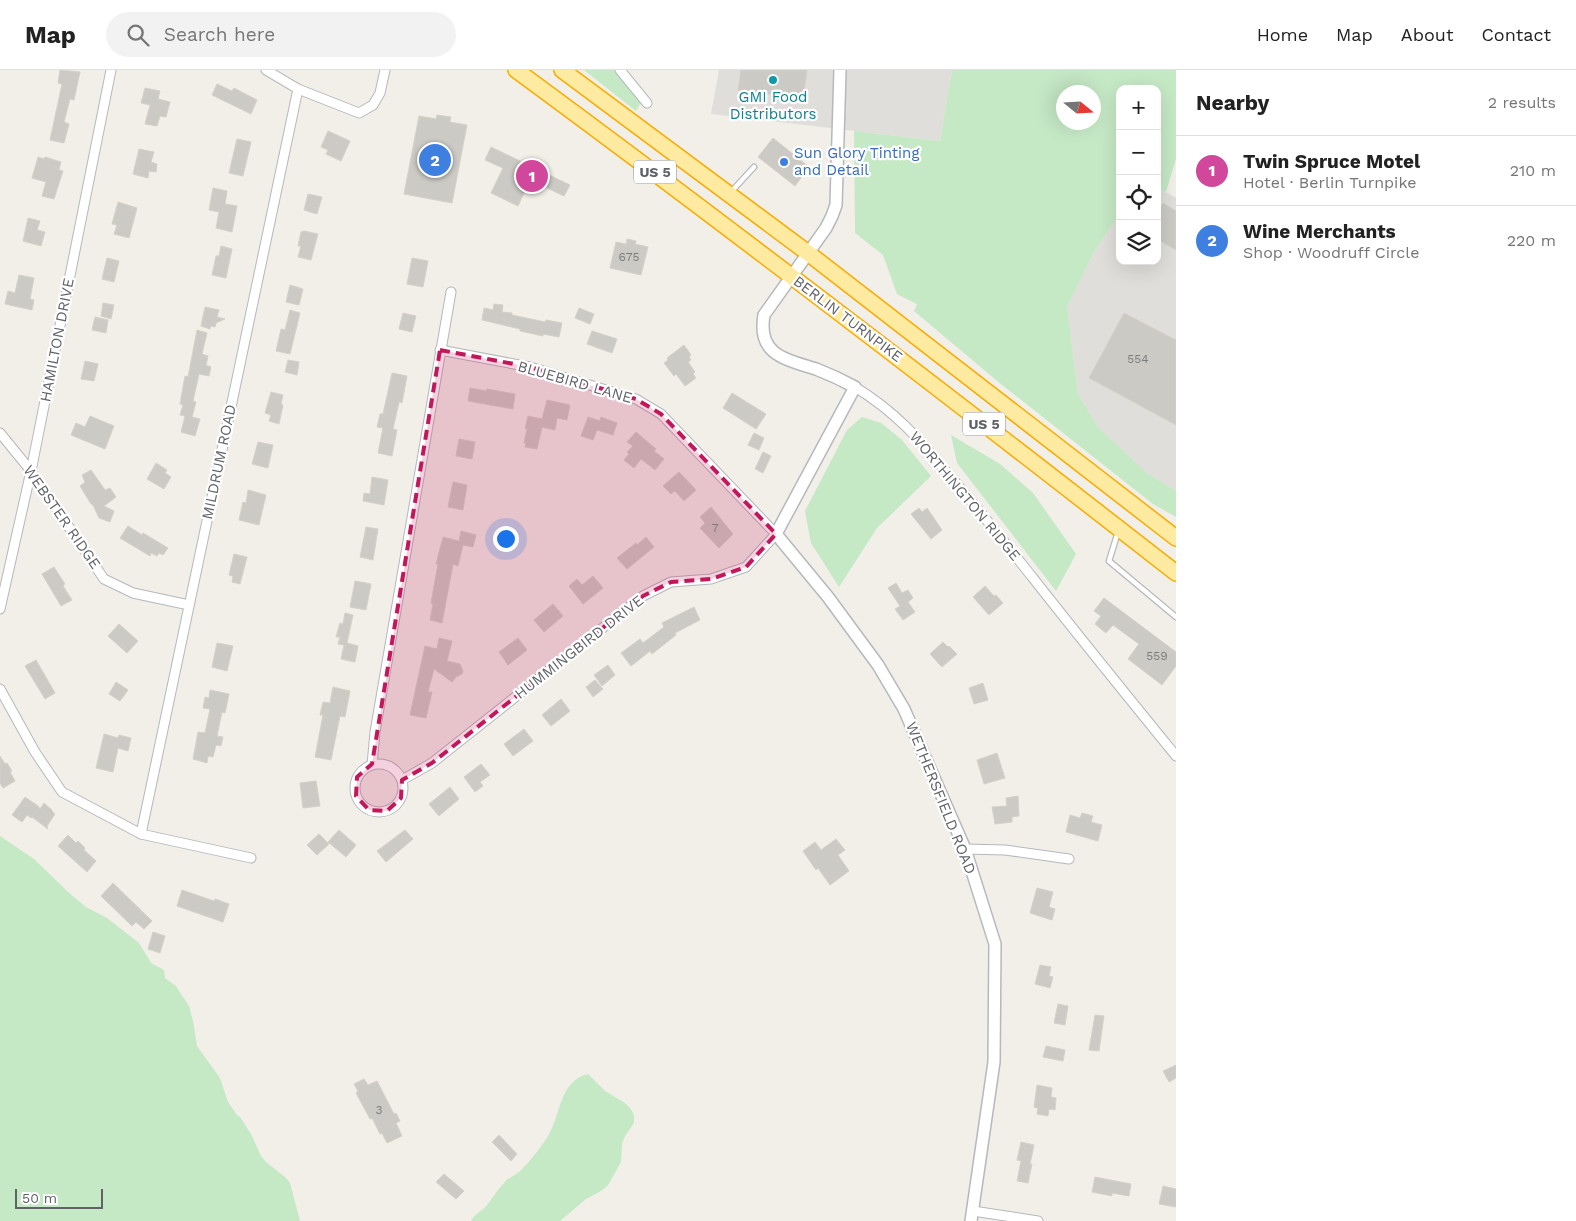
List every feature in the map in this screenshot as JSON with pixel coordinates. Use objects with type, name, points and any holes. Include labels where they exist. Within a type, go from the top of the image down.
[{"type":"highway","name":"BERLIN TURNPIKE","points":[[516,70],[674,186],[1176,573]]},
{"type":"highway","name":"BERLIN TURNPIKE","points":[[562,70],[808,253],[1176,538]]},
{"type":"street","name":"HAMILTON DRIVE","points":[[0,609],[31,471],[111,70]]},
{"type":"street","points":[[266,70],[298,90],[359,113],[373,105],[380,93],[385,70]]},
{"type":"street","points":[[620,70],[647,103]]},
{"type":"street","name":"WORTHINGTON RIDGE","points":[[840,70],[836,205],[826,228],[764,314],[762,327],[764,340],[781,358],[816,369],[855,387],[888,409],[903,423],[988,520],[1176,756]]},
{"type":"street","name":"MILDRUM ROAD","points":[[141,834],[298,90]]},
{"type":"street","points":[[372,764],[375,732],[451,292]]},
{"type":"street","name":"BLUEBIRD LANE","points":[[440,350],[530,367],[636,399],[661,414],[776,534]]},
{"type":"street","name":"HUMMINGBIRD DRIVE","points":[[402,780],[432,762],[643,596],[671,582],[711,579],[746,566],[776,534],[855,387]]},
{"type":"street","name":"WEBSTER RIDGE","points":[[0,434],[31,471],[104,579],[133,594],[189,605]]},
{"type":"street","name":"WETHERSFIELD ROAD","points":[[776,534],[828,597],[878,665],[904,709],[965,849],[995,944],[994,1062],[972,1216]]},
{"type":"street","points":[[0,689],[35,752],[62,792],[141,834],[251,858]]},
{"type":"street","points":[[372,764],[382,764],[391,767],[402,780],[402,796],[392,808],[379,812],[367,809],[358,800],[355,786],[356,780],[361,772],[372,764]]},
{"type":"street","points":[[965,849],[1005,850],[1069,859]]},
{"type":"street","points":[[972,1216],[1038,1221]]},
{"type":"lane","points":[[730,194],[754,167]]},
{"type":"lane","points":[[1119,529],[1108,561],[1176,617]]},
{"type":"highlighted area","points":[[440,350],[530,367],[636,399],[661,414],[776,534],[746,567],[711,579],[671,582],[643,596],[432,763],[402,780],[401,798],[387,811],[369,810],[356,796],[357,777],[372,764]]},
{"type":"shaded area","points":[[719,70],[952,70],[940,141],[711,114]]},
{"type":"shaded area","points":[[1161,189],[1176,198],[1176,491],[1147,473],[1098,427],[1078,394],[1067,307],[1094,252],[1116,219],[1116,265],[1161,265]]},
{"type":"green space","points":[[584,70],[614,70],[641,102],[636,111]]},
{"type":"green space","points":[[952,70],[1176,70],[1176,159],[1166,192],[1161,189],[1161,85],[1116,85],[1116,219],[1094,252],[1067,307],[1078,394],[1098,427],[1147,473],[1176,491],[1176,517],[1153,504],[996,380],[914,311],[917,304],[897,294],[883,255],[855,233],[854,131],[940,141]]},
{"type":"green space","points":[[862,417],[881,423],[902,440],[931,476],[877,528],[839,587],[811,543],[805,511],[847,430]]},
{"type":"green space","points":[[951,435],[1000,464],[1033,493],[1076,554],[1056,591],[957,463]]},
{"type":"green space","points":[[0,836],[34,859],[86,907],[107,918],[139,943],[151,963],[164,970],[165,978],[176,986],[189,1006],[197,1046],[220,1078],[228,1102],[251,1134],[261,1156],[290,1183],[300,1221],[0,1221]]},
{"type":"green space","points":[[588,1074],[605,1091],[625,1103],[634,1115],[634,1123],[622,1144],[621,1162],[608,1185],[586,1199],[560,1221],[471,1221],[485,1207],[499,1188],[519,1172],[535,1155],[552,1128],[566,1091],[578,1078]]},
{"type":"building","points":[[60,70],[80,72],[74,100],[70,99],[64,122],[69,124],[64,143],[50,140],[62,84],[58,83]]},
{"type":"building","name":"GMI Food Distributors","points":[[741,70],[807,70],[803,99],[738,90]]},
{"type":"building","points":[[217,84],[232,91],[234,88],[257,100],[251,114],[212,95]]},
{"type":"building","points":[[145,88],[160,91],[158,99],[170,102],[166,117],[160,116],[157,126],[145,124],[150,105],[141,103]]},
{"type":"building","points":[[437,115],[451,117],[450,122],[467,125],[452,203],[404,194],[419,116],[436,119]]},
{"type":"building","points":[[328,131],[350,141],[341,161],[326,154],[328,150],[321,147]]},
{"type":"building","name":"Sun Glory Tinting and Detail","points":[[773,138],[809,167],[795,186],[758,157]]},
{"type":"building","points":[[237,139],[251,142],[243,176],[229,173]]},
{"type":"building","points":[[491,147],[570,185],[564,196],[530,180],[518,206],[491,193],[503,168],[485,160]]},
{"type":"building","points":[[139,149],[154,152],[151,162],[157,164],[156,172],[149,171],[148,178],[133,174]]},
{"type":"building","points":[[38,157],[61,162],[59,170],[63,171],[54,199],[42,196],[46,182],[32,178]]},
{"type":"building","points":[[213,188],[227,191],[225,204],[237,206],[232,232],[216,228],[219,212],[209,210]]},
{"type":"building","points":[[308,194],[322,197],[317,214],[304,210]]},
{"type":"building","points":[[118,202],[137,208],[129,238],[114,234],[117,225],[112,224]]},
{"type":"building","points":[[1163,203],[1176,211],[1176,250],[1161,241],[1161,206]]},
{"type":"building","points":[[28,218],[40,221],[37,230],[45,232],[41,246],[23,241]]},
{"type":"building","points":[[301,232],[318,234],[311,260],[298,257],[301,246],[298,246]]},
{"type":"building","points":[[627,239],[636,241],[635,244],[648,247],[641,275],[610,268],[616,242],[626,244]]},
{"type":"building","points":[[221,246],[232,249],[226,278],[212,275],[216,256],[219,256]]},
{"type":"building","points":[[107,258],[119,261],[114,282],[102,279]]},
{"type":"building","points":[[412,258],[428,261],[423,287],[407,284]]},
{"type":"building","points":[[19,275],[34,278],[30,299],[34,300],[32,310],[5,304],[8,291],[15,293]]},
{"type":"building","points":[[290,285],[303,289],[299,305],[286,302]]},
{"type":"building","points":[[103,303],[114,305],[111,319],[101,316]]},
{"type":"building","points":[[494,304],[503,305],[502,312],[512,313],[512,315],[545,322],[546,320],[562,323],[559,337],[520,331],[520,329],[482,320],[484,308],[493,310]]},
{"type":"building","points":[[205,307],[219,310],[217,317],[225,319],[216,323],[215,327],[211,326],[210,329],[201,326]]},
{"type":"building","points":[[579,308],[594,314],[590,324],[575,318]]},
{"type":"building","points":[[290,310],[300,313],[290,354],[276,351],[281,329],[285,330]]},
{"type":"building","points":[[403,313],[416,316],[412,332],[399,329]]},
{"type":"building","points":[[1124,313],[1176,340],[1176,425],[1089,378]]},
{"type":"building","points":[[95,317],[108,320],[106,333],[92,330]]},
{"type":"building","points":[[197,330],[207,333],[202,354],[208,356],[206,365],[211,367],[209,376],[199,374],[193,401],[196,402],[192,417],[200,419],[195,436],[181,432],[185,416],[180,415],[183,405],[180,404],[185,376],[188,377]]},
{"type":"building","points":[[592,331],[617,339],[612,353],[587,344]]},
{"type":"building","points":[[684,345],[691,355],[689,357],[691,360],[688,362],[695,372],[693,374],[696,378],[685,386],[664,363],[668,360],[667,358]]},
{"type":"building","points":[[288,360],[299,362],[297,375],[285,372]]},
{"type":"building","points":[[85,361],[98,364],[94,381],[81,379]]},
{"type":"building","points":[[392,373],[407,376],[402,403],[399,402],[393,429],[397,430],[392,456],[378,453],[383,428],[377,427],[380,414],[383,414]]},
{"type":"building","points":[[470,388],[515,394],[513,409],[468,401]]},
{"type":"building","points":[[271,392],[283,395],[279,424],[269,421],[271,415],[265,413]]},
{"type":"building","points":[[732,393],[766,414],[756,429],[723,408]]},
{"type":"building","points":[[547,400],[570,405],[567,420],[557,418],[555,430],[542,427],[537,449],[525,447],[527,429],[525,429],[528,416],[542,419]]},
{"type":"building","points":[[90,416],[114,426],[105,449],[71,435],[76,423],[85,427]]},
{"type":"building","points":[[588,417],[600,421],[601,417],[617,423],[613,435],[597,430],[593,440],[581,436]]},
{"type":"building","points":[[636,432],[656,449],[654,451],[664,459],[655,470],[641,459],[634,468],[624,460],[629,454],[627,452],[633,446],[627,442]]},
{"type":"building","points":[[754,433],[764,438],[759,450],[748,445]]},
{"type":"building","points":[[459,439],[475,442],[472,459],[456,456]]},
{"type":"building","points":[[258,442],[273,445],[268,468],[252,464]]},
{"type":"building","points":[[763,452],[771,456],[763,473],[755,469]]},
{"type":"building","points":[[156,463],[167,470],[165,473],[171,477],[164,489],[147,479]]},
{"type":"building","points":[[91,470],[105,490],[110,488],[116,497],[104,506],[114,511],[110,522],[99,518],[80,486],[85,482],[82,475]]},
{"type":"building","points":[[679,472],[696,490],[684,501],[675,491],[671,494],[663,486]]},
{"type":"building","points":[[372,477],[388,480],[384,505],[363,501],[364,493],[370,494]]},
{"type":"building","points":[[453,482],[467,485],[463,510],[448,507]]},
{"type":"building","points":[[248,490],[266,495],[259,525],[239,520],[243,502],[246,503]]},
{"type":"building","points":[[711,507],[733,534],[719,548],[700,528],[705,523],[700,517]]},
{"type":"building","points":[[919,508],[922,512],[927,508],[942,530],[931,539],[911,514]]},
{"type":"building","points":[[128,526],[168,548],[163,555],[159,553],[157,556],[151,553],[150,556],[120,538]]},
{"type":"building","points":[[366,527],[378,529],[373,560],[360,557]]},
{"type":"building","points":[[461,531],[476,535],[473,547],[463,545],[458,566],[453,564],[442,623],[430,620],[438,564],[436,564],[443,537],[459,541]]},
{"type":"building","points":[[646,537],[654,547],[627,569],[617,558]]},
{"type":"building","points":[[234,554],[247,557],[240,584],[232,582],[233,576],[229,575]]},
{"type":"building","points":[[54,567],[65,584],[63,586],[72,600],[61,606],[42,574]]},
{"type":"building","points":[[593,576],[603,588],[583,604],[569,586],[577,579],[582,585]]},
{"type":"building","points":[[355,581],[371,584],[366,610],[350,607]]},
{"type":"building","points":[[896,583],[902,593],[908,590],[913,598],[908,602],[915,612],[903,620],[895,609],[900,606],[888,588]]},
{"type":"building","points":[[985,586],[1003,603],[989,615],[973,597]]},
{"type":"building","points":[[1104,598],[1176,652],[1176,666],[1162,685],[1128,659],[1139,644],[1113,625],[1106,633],[1095,624],[1101,616],[1094,611]]},
{"type":"building","points":[[553,604],[563,616],[544,632],[534,620]]},
{"type":"building","points":[[694,607],[700,620],[675,633],[676,635],[652,654],[650,651],[631,666],[621,653],[640,639],[643,643],[664,627],[662,623]]},
{"type":"building","points":[[345,613],[353,615],[347,643],[358,646],[355,662],[341,659],[344,645],[338,644],[340,637],[336,637],[340,623],[343,624]]},
{"type":"building","points":[[119,624],[138,641],[127,653],[108,636]]},
{"type":"building","points":[[439,638],[452,641],[447,661],[460,664],[463,671],[462,674],[452,682],[434,669],[428,692],[432,692],[426,718],[410,715],[425,646],[437,649]]},
{"type":"building","points":[[518,638],[527,650],[508,665],[499,652]]},
{"type":"building","points":[[943,642],[957,654],[942,667],[930,654]]},
{"type":"building","points":[[217,643],[233,646],[227,671],[212,667]]},
{"type":"building","points":[[36,660],[55,693],[45,699],[25,666]]},
{"type":"building","points":[[608,665],[615,675],[602,686],[594,675]]},
{"type":"building","points":[[595,680],[603,689],[593,697],[586,687]]},
{"type":"building","points":[[116,682],[128,690],[120,701],[109,694]]},
{"type":"building","points":[[983,683],[988,700],[974,704],[969,688]]},
{"type":"building","points":[[333,687],[350,691],[345,717],[340,716],[331,760],[315,757],[323,715],[320,715],[323,702],[330,703]]},
{"type":"building","points":[[210,690],[229,694],[225,713],[222,712],[217,736],[223,737],[221,746],[216,745],[213,757],[208,756],[207,763],[193,759],[198,732],[205,733],[210,709],[203,708],[205,697],[209,698]]},
{"type":"building","points":[[561,699],[570,711],[551,726],[542,715]]},
{"type":"building","points":[[524,729],[533,741],[513,756],[504,744]]},
{"type":"building","points":[[104,734],[118,738],[119,735],[131,738],[128,751],[118,748],[113,772],[96,768]]},
{"type":"building","points":[[997,753],[1005,778],[984,784],[977,760]]},
{"type":"building","points":[[0,756],[12,771],[10,772],[15,781],[3,788],[0,783]]},
{"type":"building","points":[[481,764],[490,775],[480,782],[483,786],[475,792],[464,777]]},
{"type":"building","points":[[316,781],[320,806],[303,808],[300,783]]},
{"type":"building","points":[[450,787],[459,799],[439,816],[429,804]]},
{"type":"building","points":[[1018,796],[1019,816],[1012,817],[1012,822],[995,824],[992,807],[1007,806],[1006,798]]},
{"type":"building","points":[[25,797],[40,809],[44,803],[55,814],[47,826],[48,829],[27,815],[22,822],[12,815]]},
{"type":"building","points":[[1082,813],[1093,816],[1091,822],[1102,825],[1098,841],[1066,832],[1070,815],[1080,818]]},
{"type":"building","points":[[339,830],[356,845],[346,857],[328,842]]},
{"type":"building","points":[[405,830],[413,839],[386,862],[377,851]]},
{"type":"building","points":[[319,834],[329,844],[317,855],[307,845]]},
{"type":"building","points":[[68,835],[76,843],[78,841],[85,848],[84,850],[96,861],[87,872],[58,846]]},
{"type":"building","points":[[836,839],[845,850],[838,855],[849,871],[830,885],[818,868],[816,870],[803,851],[815,842],[821,850]]},
{"type":"building","points":[[113,883],[152,921],[144,929],[136,922],[132,926],[101,896]]},
{"type":"building","points":[[1037,888],[1053,892],[1049,907],[1055,909],[1052,920],[1030,913]]},
{"type":"building","points":[[182,890],[229,904],[223,922],[177,906]]},
{"type":"building","points":[[153,932],[165,936],[160,953],[148,949]]},
{"type":"building","points":[[1040,965],[1051,967],[1049,976],[1053,977],[1050,988],[1035,984]]},
{"type":"building","points":[[1058,1004],[1068,1006],[1065,1025],[1054,1023]]},
{"type":"building","points":[[1095,1015],[1104,1016],[1099,1051],[1089,1050]]},
{"type":"building","points":[[1046,1046],[1065,1050],[1063,1061],[1043,1057]]},
{"type":"building","points":[[1176,1065],[1176,1078],[1169,1082],[1163,1071]]},
{"type":"building","points":[[364,1079],[368,1085],[377,1081],[394,1114],[396,1113],[400,1121],[396,1123],[402,1136],[387,1143],[372,1118],[370,1119],[356,1093],[358,1091],[354,1084]]},
{"type":"building","points":[[1037,1085],[1052,1088],[1051,1097],[1056,1098],[1055,1110],[1049,1109],[1048,1116],[1037,1114],[1038,1108],[1034,1107]]},
{"type":"building","points":[[499,1135],[517,1154],[511,1161],[492,1142]]},
{"type":"building","points":[[1021,1142],[1034,1145],[1028,1183],[1017,1181],[1021,1161],[1017,1160]]},
{"type":"building","points":[[444,1174],[464,1191],[456,1199],[436,1182]]},
{"type":"building","points":[[1095,1177],[1131,1184],[1129,1196],[1112,1193],[1112,1196],[1092,1192]]},
{"type":"building","points":[[1163,1186],[1176,1189],[1176,1207],[1159,1204]]},
{"type":"place","name":"GMI Food Distributors","points":[[773,80]]},
{"type":"place","name":"Wine Merchants","points":[[435,160]]},
{"type":"place","name":"Sun Glory Tinting and Detail","points":[[784,162]]},
{"type":"place","name":"Twin Spruce Motel","points":[[532,176]]}]
